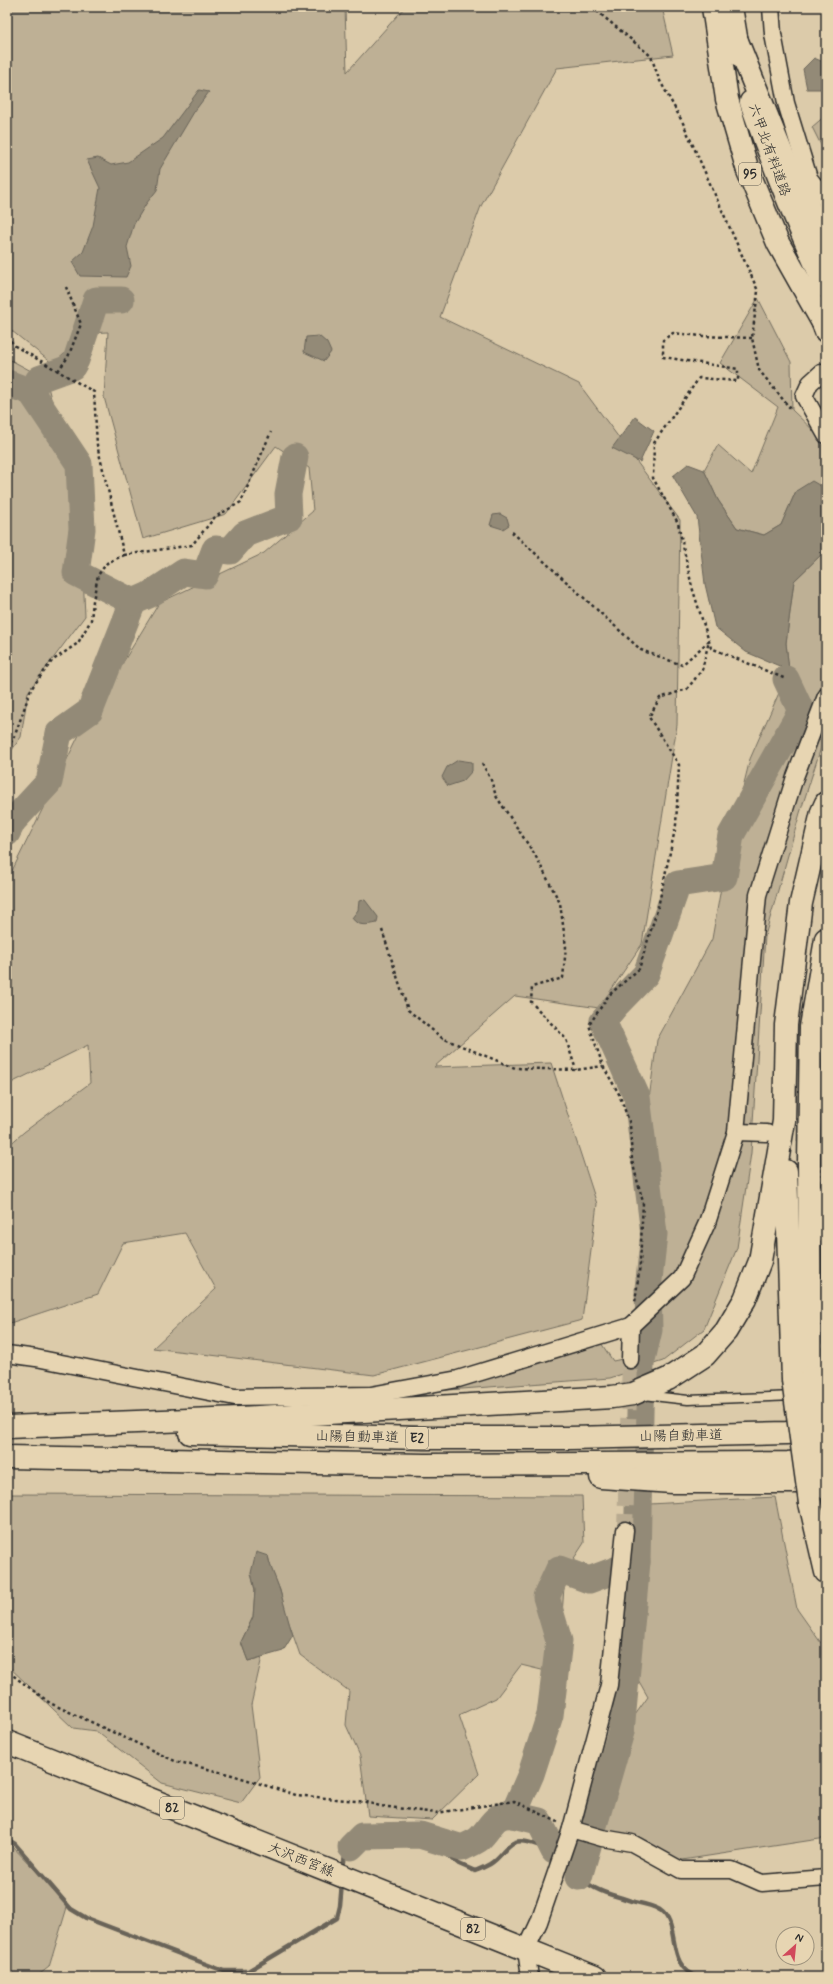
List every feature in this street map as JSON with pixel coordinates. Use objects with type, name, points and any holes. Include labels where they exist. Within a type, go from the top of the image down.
[{"type":"main road","name":"六甲北有料道路","points":[[713,7],[727,99],[748,171],[778,243],[825,327]]},
{"type":"main road","name":"六甲北有料道路","points":[[731,7],[735,36],[750,97],[771,160],[800,230],[826,287]]},
{"type":"main road","points":[[735,36],[787,166],[826,241]]},
{"type":"main road","points":[[7,1427],[240,1418],[612,1398],[634,1394],[668,1379],[706,1356],[726,1331],[745,1299],[760,1261],[801,903],[826,803]]},
{"type":"main road","points":[[801,903],[826,851]]},
{"type":"main road","points":[[825,949],[810,1027],[809,1164],[802,1378],[826,1488]]},
{"type":"main road","points":[[776,1127],[802,1378],[810,1503],[826,1572]]},
{"type":"main road","points":[[809,1164],[826,1231]]},
{"type":"main road","name":"山陽自動車道","points":[[7,1430],[425,1438],[547,1438],[786,1433],[826,1430]]},
{"type":"main road","name":"山陽自動車道","points":[[7,1457],[425,1465],[757,1463],[826,1460]]},
{"type":"main road","points":[[425,1465],[672,1482],[826,1482]]},
{"type":"main road","name":"大沢西宮線","points":[[7,1742],[594,1977]]},
{"type":"street","points":[[771,7],[773,34],[786,103],[809,178],[826,200]]},
{"type":"street","points":[[821,373],[810,383],[804,396],[826,435]]},
{"type":"street","points":[[7,1354],[36,1358],[235,1397],[371,1395],[458,1379],[632,1326],[682,1278],[706,1223],[736,1132],[758,895],[795,777],[826,696]]},
{"type":"street","points":[[736,1132],[776,1127]]},
{"type":"street","points":[[630,1360],[632,1326]]},
{"type":"street","points":[[530,1977],[526,1950],[539,1922],[566,1844],[609,1685],[625,1530]]},
{"type":"street","points":[[571,1828],[602,1838],[632,1843],[681,1870],[732,1870],[762,1883],[826,1878]]},
{"type":"lane","points":[[634,1394],[688,1400],[826,1395]]},
{"type":"path","points":[[592,7],[651,56],[659,78],[683,123],[758,291],[752,338],[759,370],[790,407],[804,396]]},
{"type":"path","points":[[58,371],[68,357],[81,324],[66,287]]},
{"type":"path","points":[[752,338],[701,336],[673,333],[663,340],[663,356],[738,369],[738,381],[699,378],[654,443],[653,478],[678,523],[692,586],[711,648],[786,679]]},
{"type":"path","points":[[7,336],[15,346],[94,392],[97,445],[124,555]]},
{"type":"path","points":[[7,749],[15,735],[31,689],[52,662],[78,643],[91,620],[98,575],[107,563],[124,555],[192,545],[215,517],[241,502],[271,432]]},
{"type":"path","points":[[512,532],[641,650],[682,666],[709,641]]},
{"type":"path","points":[[632,1326],[640,1264],[643,1202],[632,1162],[630,1124],[619,1094],[603,1066],[589,1024],[609,995],[639,968],[658,907],[676,825],[679,765],[649,717],[660,698],[687,689],[702,670],[709,641]]},
{"type":"path","points":[[482,763],[491,780],[496,796],[535,855],[560,903],[566,947],[563,978],[532,987],[531,1002],[566,1039],[576,1070]]},
{"type":"path","points":[[382,930],[408,1010],[442,1038],[515,1068],[576,1070],[603,1066]]},
{"type":"path","points":[[7,1666],[11,1674],[50,1703],[175,1761],[232,1775],[296,1795],[366,1802],[380,1806],[436,1813],[514,1801],[571,1828]]},
{"type":"shaded area","points":[[7,7],[345,7],[347,72],[405,7],[662,7],[673,55],[557,68],[481,206],[440,317],[579,384],[680,520],[677,725],[642,944],[599,1008],[515,996],[434,1067],[551,1063],[597,1204],[582,1320],[374,1375],[153,1348],[216,1289],[185,1233],[123,1243],[98,1294],[7,1324],[7,1147],[24,1132],[90,1083],[88,1045],[7,1085],[7,881],[79,735],[159,603],[264,553],[313,511],[309,468],[276,446],[226,514],[143,539],[104,397],[108,332],[87,333],[53,364],[7,327]]},
{"type":"shaded area","points":[[814,58],[826,63],[826,89],[807,89],[803,69]]},
{"type":"shaded area","points":[[199,90],[209,92],[194,112],[160,169],[157,190],[146,204],[134,224],[127,247],[131,266],[126,277],[80,276],[72,262],[83,252],[93,226],[100,188],[87,160],[98,158],[111,165],[128,162],[163,138]]},
{"type":"shaded area","points":[[826,115],[826,155],[812,127]]},
{"type":"shaded area","points":[[758,298],[791,362],[792,410],[818,435],[826,447],[826,517],[824,488],[796,491],[781,525],[764,535],[737,528],[718,500],[704,470],[718,445],[751,474],[778,407],[720,363]]},
{"type":"shaded area","points":[[319,336],[327,343],[331,352],[324,361],[304,352],[306,337]]},
{"type":"shaded area","points":[[7,358],[46,379],[80,512],[85,616],[28,692],[21,737],[7,757]]},
{"type":"shaded area","points":[[635,417],[654,431],[640,462],[612,448]]},
{"type":"shaded area","points":[[688,464],[704,470],[718,500],[737,528],[764,535],[781,525],[796,491],[812,481],[824,488],[826,550],[794,581],[786,643],[789,670],[746,652],[715,627],[705,584],[697,517],[673,476]]},
{"type":"shaded area","points":[[500,514],[507,518],[509,525],[503,529],[490,525],[493,515]]},
{"type":"shaded area","points":[[826,550],[826,732],[800,813],[765,936],[751,1153],[737,1248],[704,1329],[663,1361],[610,1378],[435,1391],[599,1340],[613,1361],[654,1352],[661,1286],[640,1279],[641,1158],[657,1040],[712,939],[728,848],[750,759],[789,670],[786,643],[794,581]]},
{"type":"shaded area","points":[[458,760],[472,762],[472,771],[463,781],[448,786],[442,777],[447,767]]},
{"type":"shaded area","points":[[365,900],[378,917],[377,923],[366,925],[360,924],[352,918],[358,910],[359,901]]},
{"type":"shaded area","points":[[7,1494],[582,1496],[584,1543],[565,1572],[558,1674],[521,1665],[496,1698],[459,1715],[479,1774],[432,1820],[368,1816],[360,1756],[346,1725],[349,1691],[300,1655],[268,1556],[251,1573],[255,1590],[253,1617],[241,1642],[248,1661],[262,1657],[251,1705],[260,1777],[241,1803],[162,1783],[96,1731],[73,1728],[7,1665]]},
{"type":"shaded area","points":[[775,1497],[797,1609],[826,1650],[826,1838],[669,1862],[601,1834],[630,1722],[648,1697],[633,1671],[650,1504]]},
{"type":"shaded area","points":[[256,1552],[268,1556],[293,1635],[283,1651],[248,1661],[241,1642],[253,1617],[255,1590],[251,1573]]},
{"type":"shaded area","points":[[7,1841],[68,1904],[49,1967],[36,1977],[7,1977]]},
{"type":"waterway","points":[[31,392],[39,379],[72,367],[76,360],[96,300],[121,300]]},
{"type":"waterway","points":[[7,383],[31,392],[79,464],[82,529],[76,573],[133,602],[90,711],[59,733],[49,782],[13,821],[7,833]]},
{"type":"waterway","points":[[133,602],[149,595],[184,572],[205,575],[215,549],[230,551],[245,534],[289,517],[288,494],[295,457]]},
{"type":"waterway","points":[[579,1877],[621,1732],[637,1562],[641,1364],[649,1330],[648,1289],[654,1234],[637,1097],[603,1021],[646,974],[678,884],[724,877],[731,835],[801,711],[786,679]]},
{"type":"waterway","points":[[554,1851],[539,1821],[513,1815],[531,1774],[550,1715],[559,1641],[546,1597],[559,1569],[589,1580],[637,1562]]},
{"type":"waterway","points":[[351,1847],[362,1836],[420,1835],[462,1848],[479,1839],[493,1822],[501,1816],[513,1815]]},
{"type":"waterway","points":[[7,1839],[15,1844],[71,1909],[86,1918],[224,1971],[248,1971],[337,1918],[340,1906],[342,1883]]},
{"type":"waterway","points":[[343,1870],[345,1853],[351,1847],[361,1844],[423,1845],[444,1852],[459,1864],[475,1871],[490,1864],[509,1846],[519,1841],[543,1847],[559,1856]]},
{"type":"waterway","points":[[564,1861],[580,1877],[594,1887],[631,1901],[650,1905],[660,1910],[667,1917],[677,1955],[681,1964],[688,1972],[699,1977]]},
{"type":"tunnel","points":[[772,1133],[826,1133]]},
{"type":"tunnel","points":[[625,1530],[630,1360]]}]
